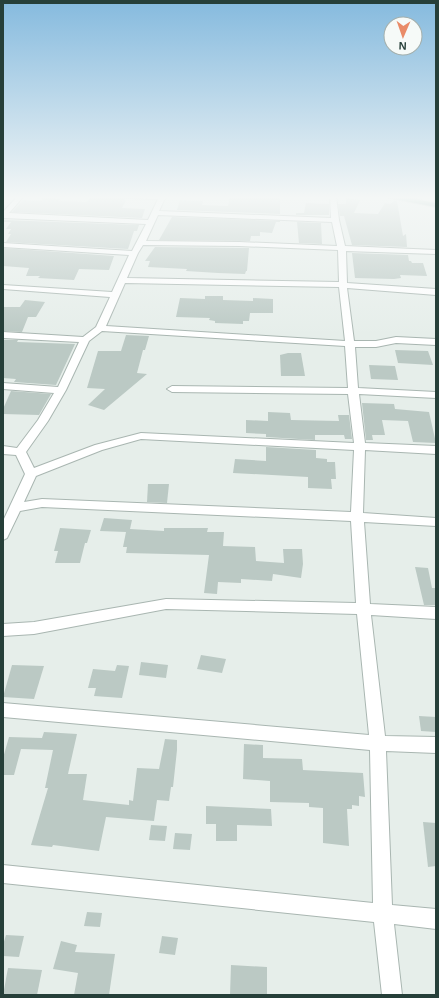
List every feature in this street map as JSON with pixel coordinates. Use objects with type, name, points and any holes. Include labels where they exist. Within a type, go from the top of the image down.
[{"type":"street","points":[[20,452],[43,421],[61,390],[86,340],[100,328],[134,253],[141,243],[239,244],[342,250],[436,252]]},
{"type":"street","points":[[340,243],[353,391],[360,446],[357,517],[363,609],[378,743],[383,914],[392,995]]},
{"type":"street","points":[[3,245],[134,253]]},
{"type":"street","points":[[122,280],[343,285],[436,292]]},
{"type":"street","points":[[3,288],[115,295]]},
{"type":"street","points":[[100,328],[350,344],[376,344],[396,340],[436,342]]},
{"type":"street","points":[[3,335],[86,340]]},
{"type":"street","points":[[3,386],[61,390]]},
{"type":"street","points":[[172,389],[353,391],[436,395]]},
{"type":"street","points":[[4,530],[31,474],[95,448],[141,436],[436,450]]},
{"type":"street","points":[[3,450],[20,452]]},
{"type":"street","points":[[20,452],[31,474]]},
{"type":"street","points":[[15,508],[42,504],[357,517],[436,522]]},
{"type":"street","points":[[3,630],[34,628],[166,604],[363,609],[436,614]]},
{"type":"street","points":[[3,710],[378,743],[436,745]]},
{"type":"street","points":[[3,874],[436,919]]},
{"type":"building","points":[[16,243],[130,243],[128,249]]},
{"type":"building","points":[[299,243],[322,243],[322,244]]},
{"type":"building","points":[[351,243],[407,243],[407,247],[352,245]]},
{"type":"building","points":[[155,247],[249,248],[247,271],[245,274],[218,273],[186,271],[187,269],[148,267],[150,261],[145,261]]},
{"type":"building","points":[[3,248],[114,256],[109,270],[79,269],[74,280],[38,278],[40,276],[26,276],[29,268],[3,266]]},
{"type":"building","points":[[352,253],[408,255],[409,261],[412,263],[423,263],[427,276],[400,275],[401,278],[394,279],[355,278]]},
{"type":"building","points":[[205,296],[223,296],[223,300],[253,301],[253,298],[273,299],[273,313],[250,313],[249,321],[243,321],[243,324],[215,323],[215,321],[209,320],[210,318],[176,317],[180,298],[205,299]]},
{"type":"building","points":[[25,300],[45,302],[36,317],[28,317],[22,332],[3,331],[3,307],[20,307]]},
{"type":"building","points":[[126,335],[149,336],[145,350],[143,350],[137,373],[147,374],[104,410],[88,405],[105,389],[87,388],[98,351],[121,351]]},
{"type":"building","points":[[3,340],[18,340],[17,342],[75,344],[56,385],[14,382],[16,379],[3,378]]},
{"type":"building","points":[[395,350],[428,351],[433,365],[398,363]]},
{"type":"building","points":[[288,353],[301,353],[305,376],[281,376],[280,355]]},
{"type":"building","points":[[369,365],[395,366],[398,380],[371,379]]},
{"type":"building","points":[[11,391],[51,394],[39,415],[3,414],[3,409]]},
{"type":"building","points":[[362,403],[394,404],[395,409],[429,412],[436,443],[413,442],[408,421],[382,420],[385,435],[372,435],[373,440],[366,440]]},
{"type":"building","points":[[268,412],[290,413],[291,420],[339,421],[338,415],[349,415],[352,439],[345,439],[344,435],[315,435],[315,440],[266,437],[266,434],[246,433],[246,420],[268,421]]},
{"type":"building","points":[[266,447],[316,450],[316,458],[327,459],[327,462],[335,462],[336,479],[331,479],[332,489],[308,488],[308,477],[233,473],[235,459],[266,461]]},
{"type":"building","points":[[148,484],[169,484],[167,503],[147,502]]},
{"type":"building","points":[[104,518],[132,520],[130,529],[164,531],[164,528],[208,528],[207,532],[224,532],[223,546],[255,547],[256,561],[284,563],[283,549],[302,549],[303,564],[301,578],[273,574],[272,581],[241,579],[241,583],[218,582],[217,594],[204,593],[209,555],[126,553],[127,547],[123,547],[126,532],[100,531]]},
{"type":"building","points":[[60,528],[91,530],[87,543],[85,543],[80,563],[55,563],[58,551],[54,551]]},
{"type":"building","points":[[415,567],[428,568],[432,588],[436,588],[436,605],[424,605]]},
{"type":"building","points":[[201,655],[226,659],[222,673],[197,669]]},
{"type":"building","points":[[141,662],[168,665],[166,678],[139,675]]},
{"type":"building","points":[[12,665],[44,666],[34,699],[3,697]]},
{"type":"building","points":[[117,665],[129,666],[122,698],[94,696],[96,688],[88,688],[93,669],[115,671]]},
{"type":"building","points":[[419,716],[436,717],[436,732],[421,731]]},
{"type":"building","points":[[44,732],[77,734],[68,774],[87,774],[83,800],[129,805],[129,800],[133,801],[137,768],[159,769],[165,739],[177,740],[173,787],[171,787],[169,801],[157,800],[154,821],[106,817],[99,851],[53,845],[52,847],[31,845],[48,788],[45,788],[53,750],[21,749],[14,775],[3,775],[3,758],[9,737],[42,738]]},
{"type":"building","points":[[244,744],[263,745],[263,758],[302,759],[303,770],[363,773],[365,797],[359,796],[359,806],[352,805],[352,809],[347,809],[349,846],[323,843],[323,808],[309,807],[309,803],[270,802],[270,781],[243,779]]},
{"type":"building","points":[[206,806],[271,809],[272,826],[237,825],[237,841],[216,841],[216,824],[206,824]]},
{"type":"building","points":[[423,822],[436,823],[436,866],[428,867]]},
{"type":"building","points":[[151,825],[167,826],[165,841],[149,840]]},
{"type":"building","points":[[175,833],[192,834],[190,850],[173,849]]},
{"type":"building","points":[[87,912],[102,913],[100,927],[84,926]]},
{"type":"building","points":[[6,935],[24,936],[19,957],[3,956],[3,945]]},
{"type":"building","points":[[162,936],[178,938],[175,955],[159,953]]},
{"type":"building","points":[[61,941],[77,945],[75,952],[115,954],[109,995],[74,995],[78,973],[53,969]]},
{"type":"building","points":[[231,965],[267,967],[267,995],[230,995]]},
{"type":"building","points":[[8,968],[42,970],[37,995],[3,995]]}]
